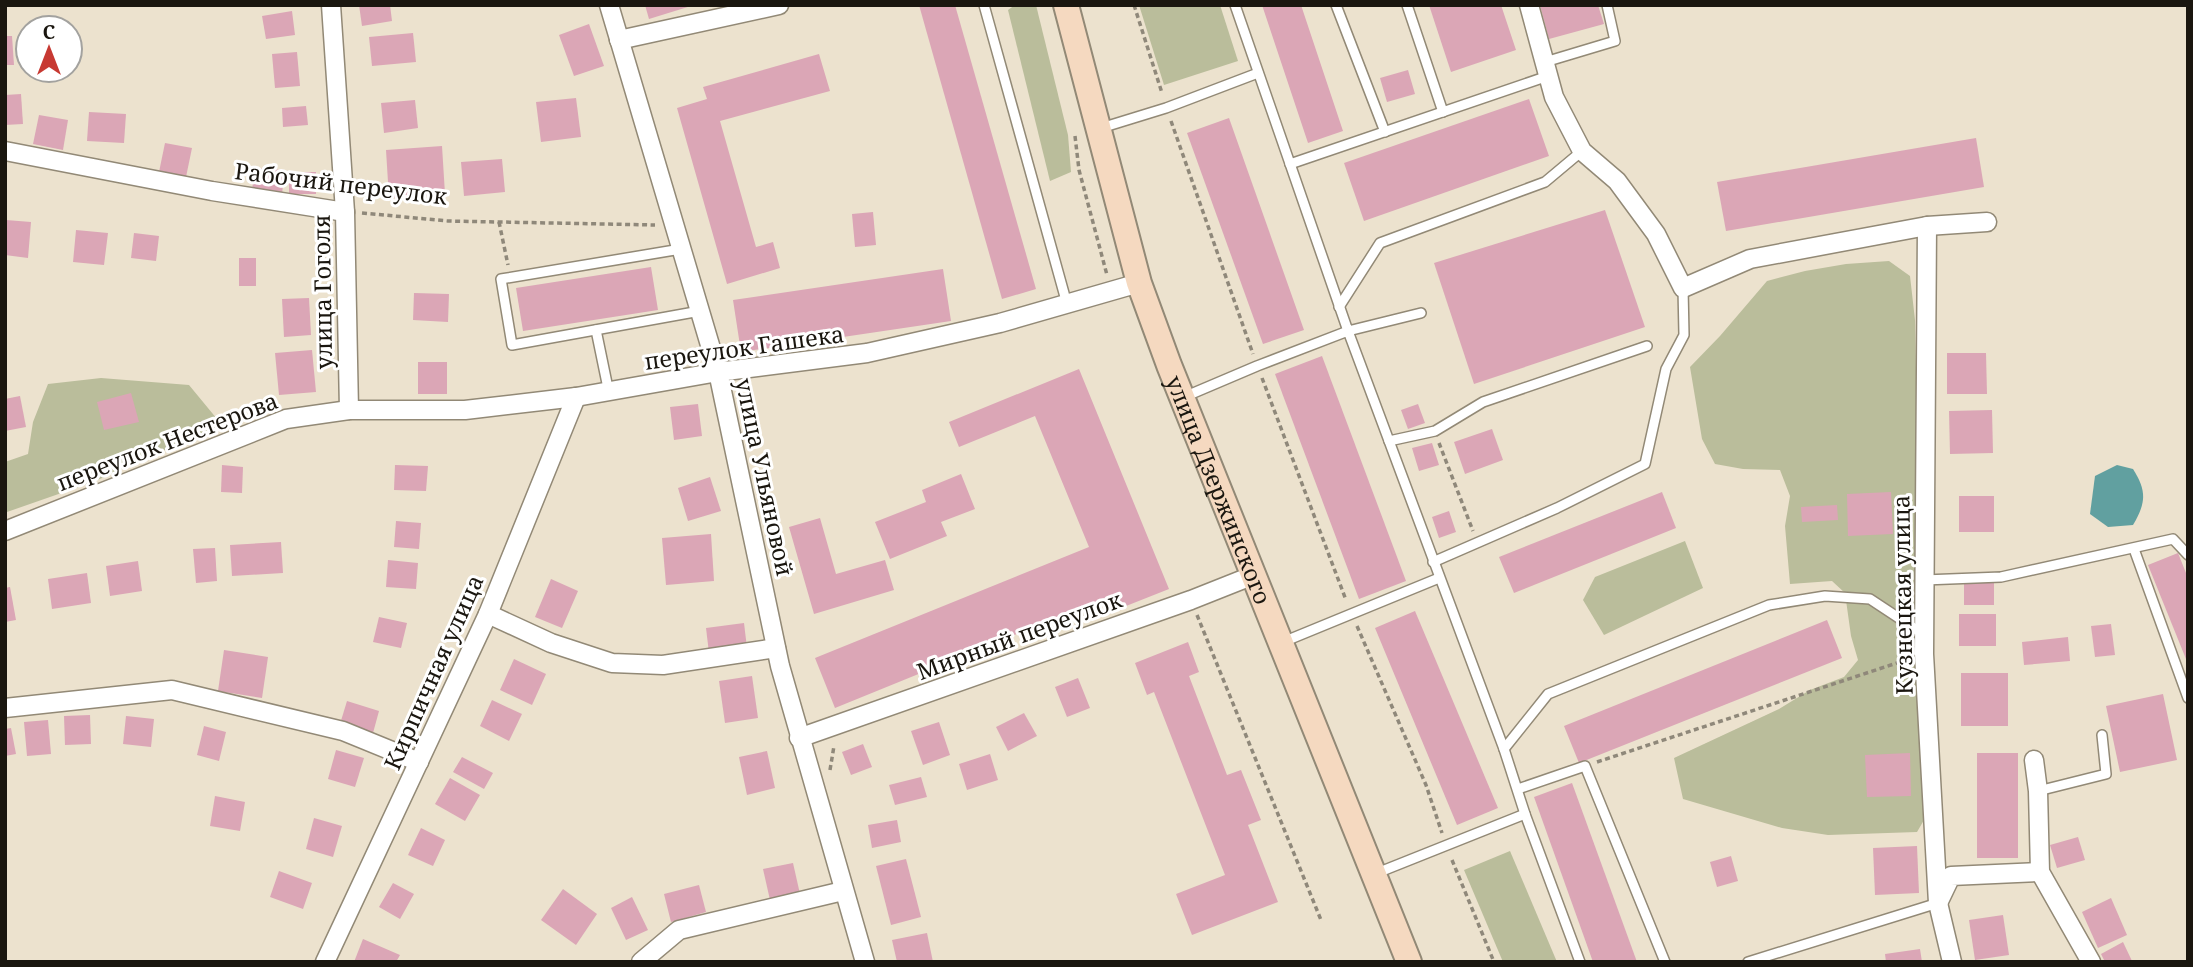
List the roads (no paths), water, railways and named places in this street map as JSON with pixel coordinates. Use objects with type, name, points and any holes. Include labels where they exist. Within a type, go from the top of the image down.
[{"type":"main road","name":"улица Дзержинского","points":[[1066,5],[1087,129],[1139,283],[1372,875],[1409,962]]},
{"type":"street","name":"улица Гоголя","points":[[331,5],[345,212],[349,410]]},
{"type":"street","name":"улица Ульяновой","points":[[609,5],[718,372],[776,649],[799,738],[865,962]]},
{"type":"street","points":[[619,40],[779,5]]},
{"type":"street","points":[[1529,5],[1554,97],[1582,151],[1617,181],[1656,234],[1683,288],[1750,259],[1927,226],[1987,222]]},
{"type":"street","name":"Рабочий переулок","points":[[5,151],[212,191],[345,212]]},
{"type":"street","name":"Кузнецкая улица","points":[[1927,226],[1924,654],[1938,903],[1952,962]]},
{"type":"street","name":"переулок Гашека","points":[[349,410],[466,410],[609,393],[718,372],[867,353],[1000,323],[1139,283]]},
{"type":"street","name":"Кирпичная улица","points":[[325,962],[488,614],[576,397]]},
{"type":"street","name":"переулок Нестерова","points":[[5,531],[286,419],[349,410]]},
{"type":"street","name":"Мирный переулок","points":[[799,738],[1191,600],[1254,575]]},
{"type":"street","points":[[488,614],[551,643],[612,663],[663,665],[776,649]]},
{"type":"street","points":[[5,708],[172,690],[343,731],[419,762]]},
{"type":"street","points":[[2034,760],[2038,791],[2040,872],[2091,962]]},
{"type":"street","points":[[1938,903],[1951,876],[2040,872]]},
{"type":"street","points":[[641,962],[679,930],[843,891]]},
{"type":"lane","points":[[984,5],[1067,304]]},
{"type":"lane","points":[[1235,5],[1339,307],[1504,749],[1580,962]]},
{"type":"lane","points":[[1336,5],[1385,132]]},
{"type":"lane","points":[[1407,5],[1443,112]]},
{"type":"lane","points":[[1290,164],[1443,112],[1615,41],[1607,5]]},
{"type":"lane","points":[[1087,129],[1166,108],[1258,73]]},
{"type":"lane","points":[[1339,307],[1380,243],[1545,182],[1582,151]]},
{"type":"lane","points":[[681,248],[501,279],[512,345],[700,311]]},
{"type":"lane","points":[[1433,562],[1557,508],[1645,464],[1666,369],[1684,335],[1683,288]]},
{"type":"lane","points":[[1183,398],[1348,331],[1421,313]]},
{"type":"lane","points":[[596,330],[609,393]]},
{"type":"lane","points":[[1389,441],[1435,431],[1483,402],[1647,346]]},
{"type":"lane","points":[[1924,580],[2001,577],[2173,539],[2188,555]]},
{"type":"lane","points":[[2134,549],[2188,698]]},
{"type":"lane","points":[[1281,643],[1439,578]]},
{"type":"lane","points":[[1504,749],[1548,694],[1769,605],[1825,596],[1870,599],[1924,635]]},
{"type":"lane","points":[[2038,791],[2106,774],[2102,735]]},
{"type":"lane","points":[[1518,789],[1585,766],[1665,962]]},
{"type":"lane","points":[[1372,875],[1525,814]]},
{"type":"lane","points":[[1748,962],[1938,903]]},
{"type":"water","points":[[2117,465],[2133,469],[2141,484],[2143,497],[2133,525],[2108,527],[2090,514],[2095,476]]}]
